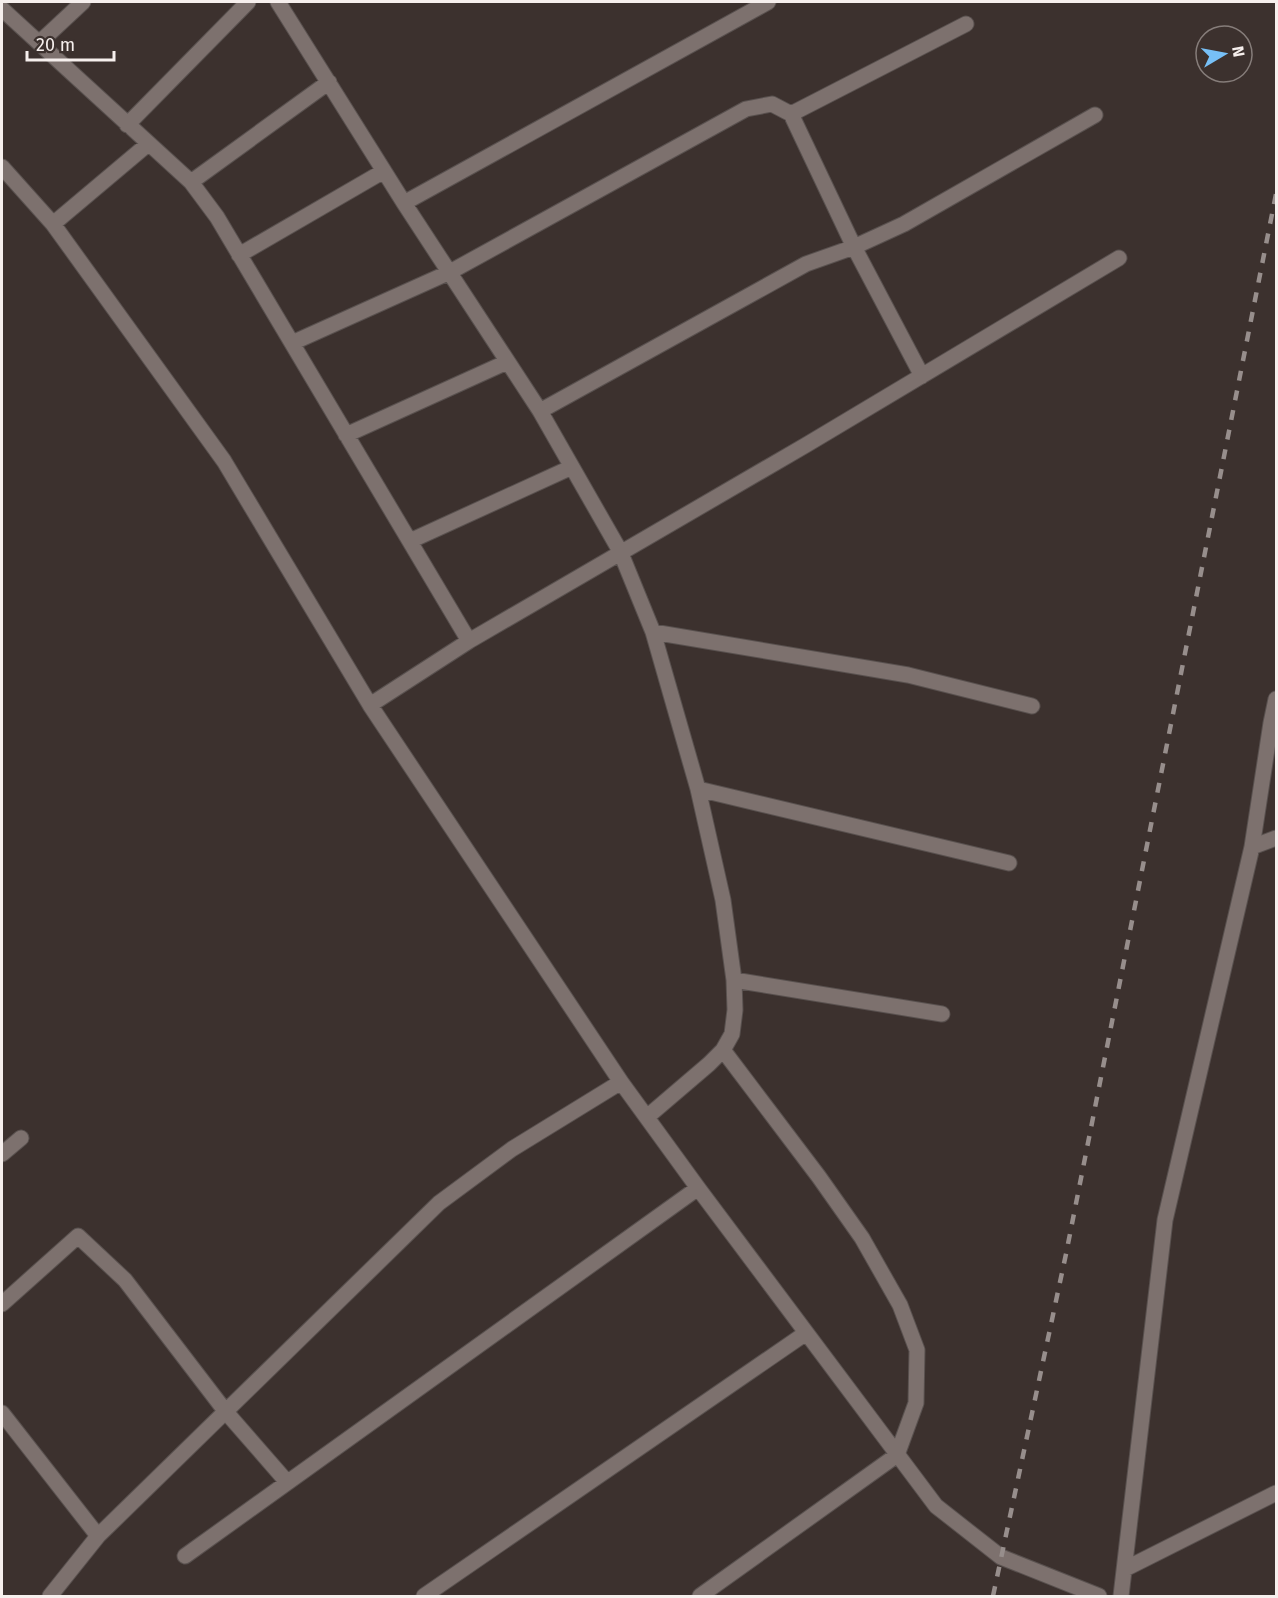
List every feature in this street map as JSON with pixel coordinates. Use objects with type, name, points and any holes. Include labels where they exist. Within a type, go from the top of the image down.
[{"type":"street","points":[[39,44],[83,2]]},
{"type":"street","points":[[127,125],[248,2]]},
{"type":"street","points":[[278,2],[404,203],[540,411],[620,551],[653,632],[698,789],[723,900],[734,980],[735,1010],[732,1034],[723,1050],[647,1117]]},
{"type":"street","points":[[404,203],[768,2]]},
{"type":"street","points":[[2,9],[191,182],[217,217],[469,641]]},
{"type":"street","points":[[791,114],[966,24]]},
{"type":"street","points":[[191,182],[328,82]]},
{"type":"street","points":[[292,343],[450,272],[746,109],[772,104],[791,114],[854,247],[922,376]]},
{"type":"street","points":[[540,411],[806,264],[854,247],[904,224],[1095,115]]},
{"type":"street","points":[[53,224],[148,144]]},
{"type":"street","points":[[2,167],[53,224],[224,461],[370,705],[621,1082],[936,1506],[1001,1557],[1099,1596]]},
{"type":"street","points":[[239,255],[384,171]]},
{"type":"street","points":[[370,705],[469,641],[1119,258]]},
{"type":"street","points":[[346,435],[507,362]]},
{"type":"street","points":[[410,541],[572,467]]},
{"type":"street","points":[[653,632],[908,675],[1032,706]]},
{"type":"street","points":[[1120,1596],[1165,1220],[1252,847],[1276,699]]},
{"type":"street","points":[[698,789],[1009,863]]},
{"type":"street","points":[[1252,847],[1276,838]]},
{"type":"street","points":[[734,980],[942,1014]]},
{"type":"street","points":[[700,1596],[897,1455],[916,1403],[917,1350],[900,1305],[862,1238],[723,1050]]},
{"type":"street","points":[[50,1596],[98,1536],[440,1203],[512,1149],[621,1082]]},
{"type":"street","points":[[2,1154],[21,1138]]},
{"type":"street","points":[[185,1556],[698,1188]]},
{"type":"street","points":[[2,1304],[78,1236],[125,1280],[226,1412],[287,1482]]},
{"type":"street","points":[[424,1596],[806,1333]]},
{"type":"street","points":[[2,1413],[98,1536]]},
{"type":"street","points":[[1125,1569],[1276,1492]]},
{"type":"railway","points":[[993,1596],[1066,1254],[1276,194]]}]
